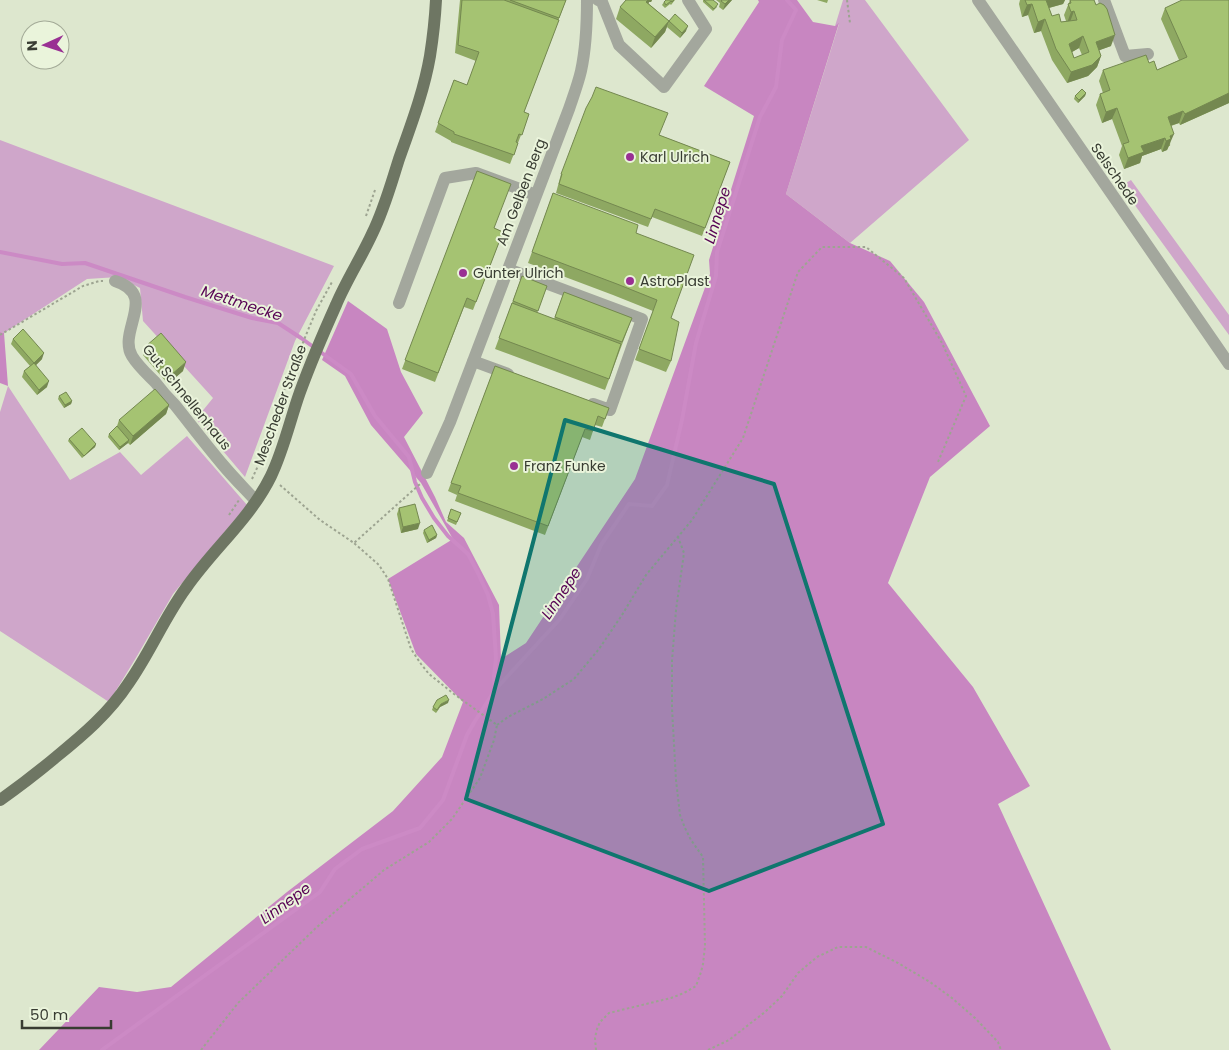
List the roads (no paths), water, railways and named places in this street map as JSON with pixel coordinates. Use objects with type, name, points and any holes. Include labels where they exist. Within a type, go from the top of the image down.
[{"type":"main road","name":"Mescheder Straße","points":[[0,800],[57,757],[88,731],[112,707],[130,682],[186,586],[235,529],[256,501],[270,477],[279,458],[316,350],[339,298],[374,232],[389,191],[425,81],[431,50],[436,0]]},
{"type":"street","name":"Am Gelben Berg","points":[[424,478],[450,422],[569,110],[581,73],[585,51],[587,0]]},
{"type":"street","points":[[598,0],[602,2],[619,45],[664,87],[706,29],[688,0]]},
{"type":"street","name":"Selschede","points":[[978,0],[1229,364]]},
{"type":"street","points":[[1104,0],[1125,56],[1148,54]]},
{"type":"street","points":[[400,303],[445,178],[476,173],[536,195]]},
{"type":"street","points":[[508,269],[642,319],[610,410],[582,400]]},
{"type":"street","name":"Gut Schnellenhaus","points":[[115,281],[128,286],[136,299],[135,314],[129,336],[131,355],[224,466],[256,501]]},
{"type":"street","points":[[473,361],[518,377]]},
{"type":"waterway","name":"Linnepe","points":[[102,1050],[320,892],[335,869],[362,849],[420,828],[443,800],[467,735],[495,690],[560,619],[587,579],[601,545],[629,504],[652,506],[667,485],[682,420],[696,343],[716,276],[717,252],[760,117],[776,87],[782,40],[796,10],[787,0]]},
{"type":"waterway","name":"Mettmecke","points":[[0,252],[62,264],[85,263],[252,318],[278,323],[351,374],[375,416],[409,457],[415,482],[422,498],[448,536],[468,554],[488,595],[493,614],[496,658],[495,690]]},
{"type":"place","name":"Karl Ulrich","points":[[630,157]]},
{"type":"place","name":"Günter Ulrich","points":[[463,273]]},
{"type":"place","name":"AstroPlast","points":[[630,281]]},
{"type":"place","name":"Franz Funke","points":[[514,466]]}]
